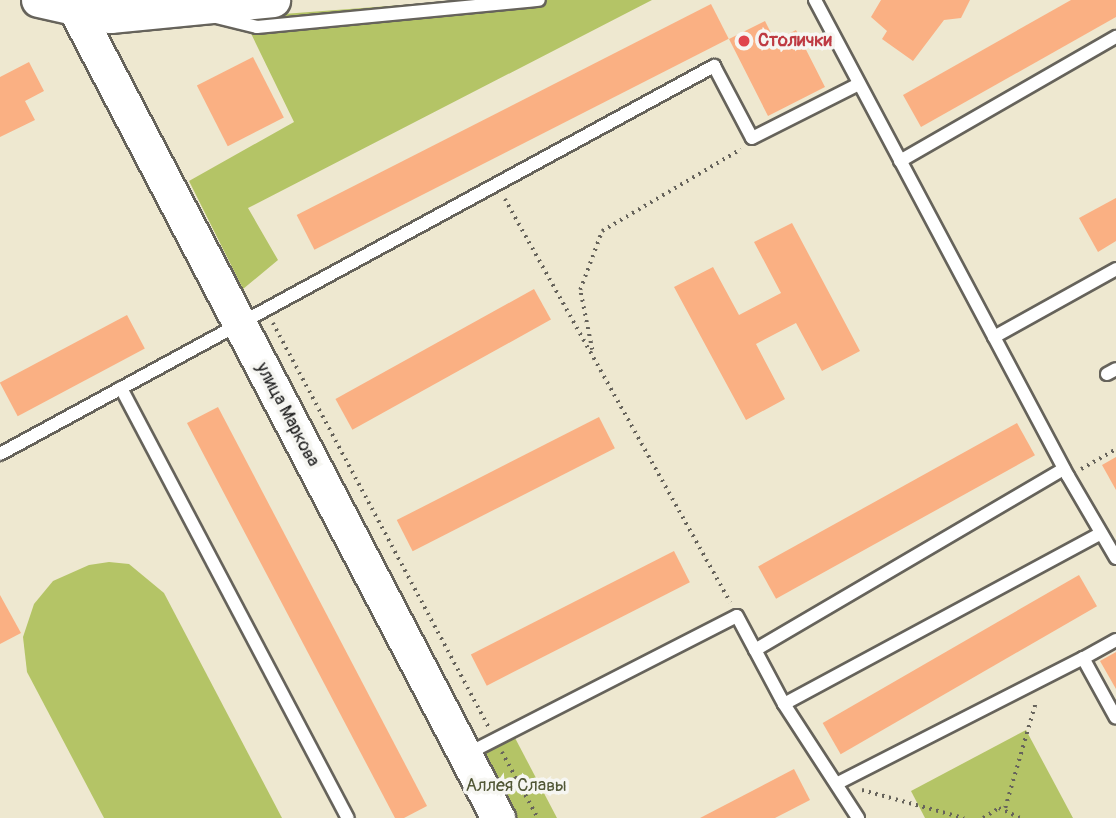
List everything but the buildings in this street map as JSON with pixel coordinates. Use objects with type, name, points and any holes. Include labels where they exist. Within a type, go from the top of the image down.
[{"type":"street","points":[[38,0],[75,6],[110,16],[272,0]]},
{"type":"street","name":"улица Маркова","points":[[75,6],[253,317],[498,818]]},
{"type":"lane","points":[[192,8],[257,27],[539,0]]},
{"type":"lane","points":[[815,0],[1066,473],[1116,558]]},
{"type":"lane","points":[[900,161],[1116,37]]},
{"type":"lane","points":[[0,454],[498,186],[714,66],[752,138],[859,84]]},
{"type":"lane","points":[[994,337],[1116,269]]},
{"type":"lane","points":[[121,388],[348,818]]},
{"type":"lane","points":[[755,650],[1066,473]]},
{"type":"lane","points":[[784,705],[1101,533]]},
{"type":"lane","points":[[465,755],[737,616],[784,705],[838,783],[858,818]]},
{"type":"lane","points":[[838,783],[1116,639]]},
{"type":"lane","points":[[1083,658],[1116,718]]},
{"type":"path","points":[[598,365],[587,339],[580,290],[602,231],[730,159],[752,138]]},
{"type":"path","points":[[498,186],[737,616]]},
{"type":"path","points":[[253,317],[538,818]]},
{"type":"path","points":[[1066,473],[1116,449]]},
{"type":"path","points":[[1005,808],[1042,679]]},
{"type":"path","points":[[838,783],[964,818]]},
{"type":"path","points":[[983,818],[992,810],[1005,808],[1020,818]]},
{"type":"green space","points":[[467,0],[652,0],[248,208],[278,260],[243,289],[189,181],[294,122],[243,17]]},
{"type":"green space","points":[[109,562],[129,564],[164,593],[282,818],[104,818],[27,672],[23,637],[34,604],[53,581],[89,565]]},
{"type":"green space","points":[[1026,730],[1073,818],[925,818],[911,791]]},
{"type":"green space","name":"Аллея Славы","points":[[514,736],[557,818],[508,818],[476,755]]},
{"type":"place","name":"Столички","points":[[744,41]]}]
